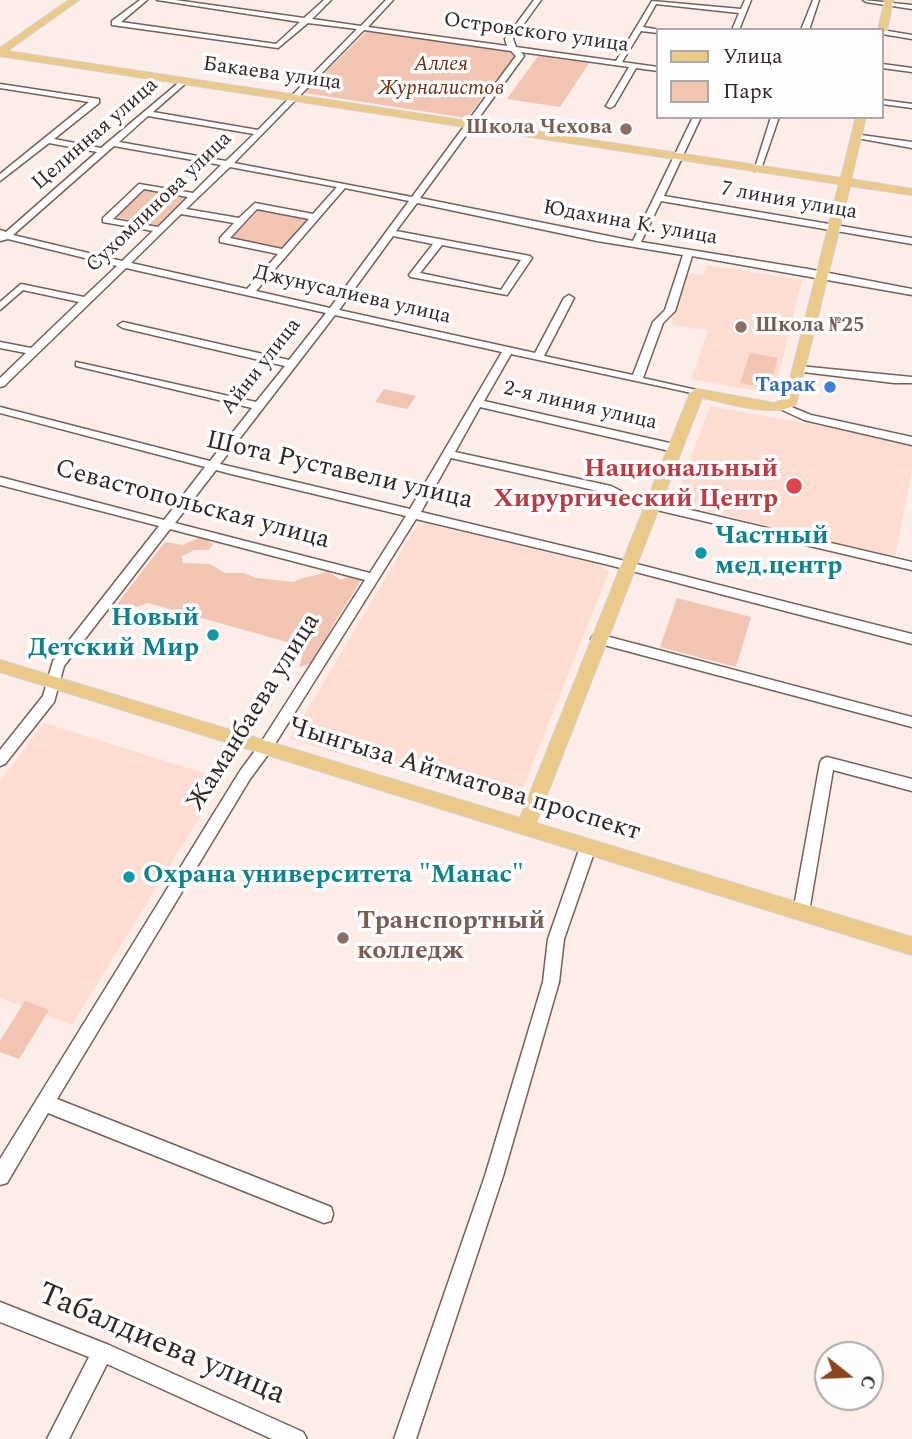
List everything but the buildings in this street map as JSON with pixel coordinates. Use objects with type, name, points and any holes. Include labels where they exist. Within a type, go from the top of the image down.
[{"type":"main road","points":[[0,53],[75,0]]},
{"type":"main road","points":[[883,28],[889,1]]},
{"type":"main road","name":"Бакаева улица","points":[[0,53],[912,192]]},
{"type":"main road","points":[[525,828],[697,393],[783,407],[790,401],[861,119]]},
{"type":"main road","name":"Чынгыза Айтматова проспект","points":[[0,666],[912,946]]},
{"type":"street","points":[[144,0],[115,23],[278,46],[327,0]]},
{"type":"street","name":"Островского улица","points":[[160,0],[656,68]]},
{"type":"street","name":"Сухомлинова улица","points":[[0,384],[229,164],[390,0]]},
{"type":"street","name":"Айни улица","points":[[0,760],[49,698],[58,665],[332,311],[520,55],[509,44],[509,39],[538,0]]},
{"type":"street","points":[[736,28],[748,0]]},
{"type":"street","points":[[806,28],[816,0]]},
{"type":"street","points":[[866,0],[889,1],[912,7]]},
{"type":"street","points":[[618,63],[654,2],[743,11]]},
{"type":"street","points":[[638,28],[656,31]]},
{"type":"street","points":[[884,31],[912,37]]},
{"type":"street","points":[[610,106],[634,65]]},
{"type":"street","points":[[884,66],[912,70]]},
{"type":"street","name":"Целинная улица","points":[[3,237],[183,81]]},
{"type":"street","points":[[0,86],[96,101],[0,178]]},
{"type":"street","points":[[884,102],[912,106]]},
{"type":"street","name":"Сухомлинова улица","points":[[147,113],[260,133]]},
{"type":"street","points":[[636,244],[696,119]]},
{"type":"street","points":[[757,169],[774,119]]},
{"type":"street","points":[[857,136],[912,145]]},
{"type":"street","points":[[49,140],[102,151]]},
{"type":"street","name":"Юдахина К. улица","points":[[112,143],[343,185],[636,244],[822,274],[912,292]]},
{"type":"street","points":[[249,293],[343,185]]},
{"type":"street","points":[[160,230],[106,220],[142,186],[196,195]]},
{"type":"street","name":"7 линия улица","points":[[660,198],[912,241]]},
{"type":"street","points":[[284,252],[223,240],[255,206],[314,218]]},
{"type":"street","points":[[180,211],[240,221]]},
{"type":"street","points":[[391,233],[440,241],[527,258],[504,293],[414,275],[440,241]]},
{"type":"street","name":"Джунусалиева улица","points":[[3,237],[697,393]]},
{"type":"street","points":[[637,379],[658,322],[670,311],[688,253]]},
{"type":"street","name":"Сухомлинова улица","points":[[0,307],[21,287],[87,301]]},
{"type":"street","points":[[538,357],[569,298]]},
{"type":"street","points":[[123,325],[292,363]]},
{"type":"street","points":[[0,345],[34,352]]},
{"type":"street","name":"Жаманбаева улица","points":[[0,1177],[245,775],[265,748],[414,513],[508,350]]},
{"type":"street","points":[[80,364],[259,406]]},
{"type":"street","points":[[799,369],[912,380]]},
{"type":"street","name":"2-я линия улица","points":[[476,403],[674,448]]},
{"type":"street","points":[[783,407],[808,418],[912,440]]},
{"type":"street","name":"Шота Руставели улица","points":[[0,410],[212,465],[627,565],[912,639]]},
{"type":"street","points":[[448,454],[611,491],[627,499],[912,566]]},
{"type":"street","name":"Севастопольская улица","points":[[0,481],[372,578]]},
{"type":"street","points":[[598,639],[912,722]]},
{"type":"street","points":[[801,912],[827,763],[912,785]]},
{"type":"street","points":[[405,1439],[494,1176],[551,982],[556,939],[588,847]]},
{"type":"street","points":[[45,1103],[324,1214]]},
{"type":"street","name":"Табалдиева улица","points":[[0,1312],[102,1352],[296,1439]]},
{"type":"street","points":[[58,1439],[102,1352]]},
{"type":"shaded area","name":"Школа №25","points":[[707,265],[802,280],[774,394],[691,379],[708,330],[672,325],[671,320],[688,273],[703,275]]},
{"type":"shaded area","name":"Национальный Хирургический Центр","points":[[710,406],[912,443],[912,470],[895,557],[674,503]]},
{"type":"shaded area","points":[[419,522],[599,565],[609,572],[516,805],[290,739]]},
{"type":"shaded area","points":[[44,723],[223,779],[72,1025],[0,998],[0,781]]},
{"type":"green space","name":"Аллея Журналистов","points":[[367,31],[517,53],[467,118],[305,93]]},
{"type":"green space","points":[[538,56],[589,63],[560,107],[507,99]]},
{"type":"green space","points":[[146,189],[191,197],[160,226],[115,217]]},
{"type":"green space","points":[[260,209],[310,218],[284,248],[232,238]]},
{"type":"green space","points":[[750,353],[778,358],[769,388],[740,383]]},
{"type":"green space","points":[[384,389],[416,396],[407,409],[375,402]]},
{"type":"green space","points":[[202,537],[213,544],[209,550],[194,550],[182,556],[183,563],[210,564],[225,573],[244,573],[256,578],[294,582],[327,571],[341,580],[358,573],[361,579],[329,633],[323,653],[309,664],[299,667],[305,647],[148,603],[121,612],[114,608],[165,542],[182,545]]},
{"type":"green space","points":[[677,598],[751,617],[736,667],[660,647]]},
{"type":"green space","points":[[25,1001],[49,1010],[19,1059],[0,1052],[0,1041]]},
{"type":"place","name":"Школа Чехова","points":[[626,129]]},
{"type":"place","name":"Школа №25","points":[[741,327]]},
{"type":"place","name":"Тарак","points":[[830,387]]},
{"type":"place","name":"Национальный Хирургический Центр","points":[[794,486]]},
{"type":"place","name":"Частный мед.центр","points":[[701,553]]},
{"type":"place","name":"Новый Детский Мир","points":[[213,635]]},
{"type":"place","name":"Охрана университета \"Манас\"","points":[[129,877]]},
{"type":"place","name":"Транспортный колледж","points":[[343,938]]}]
